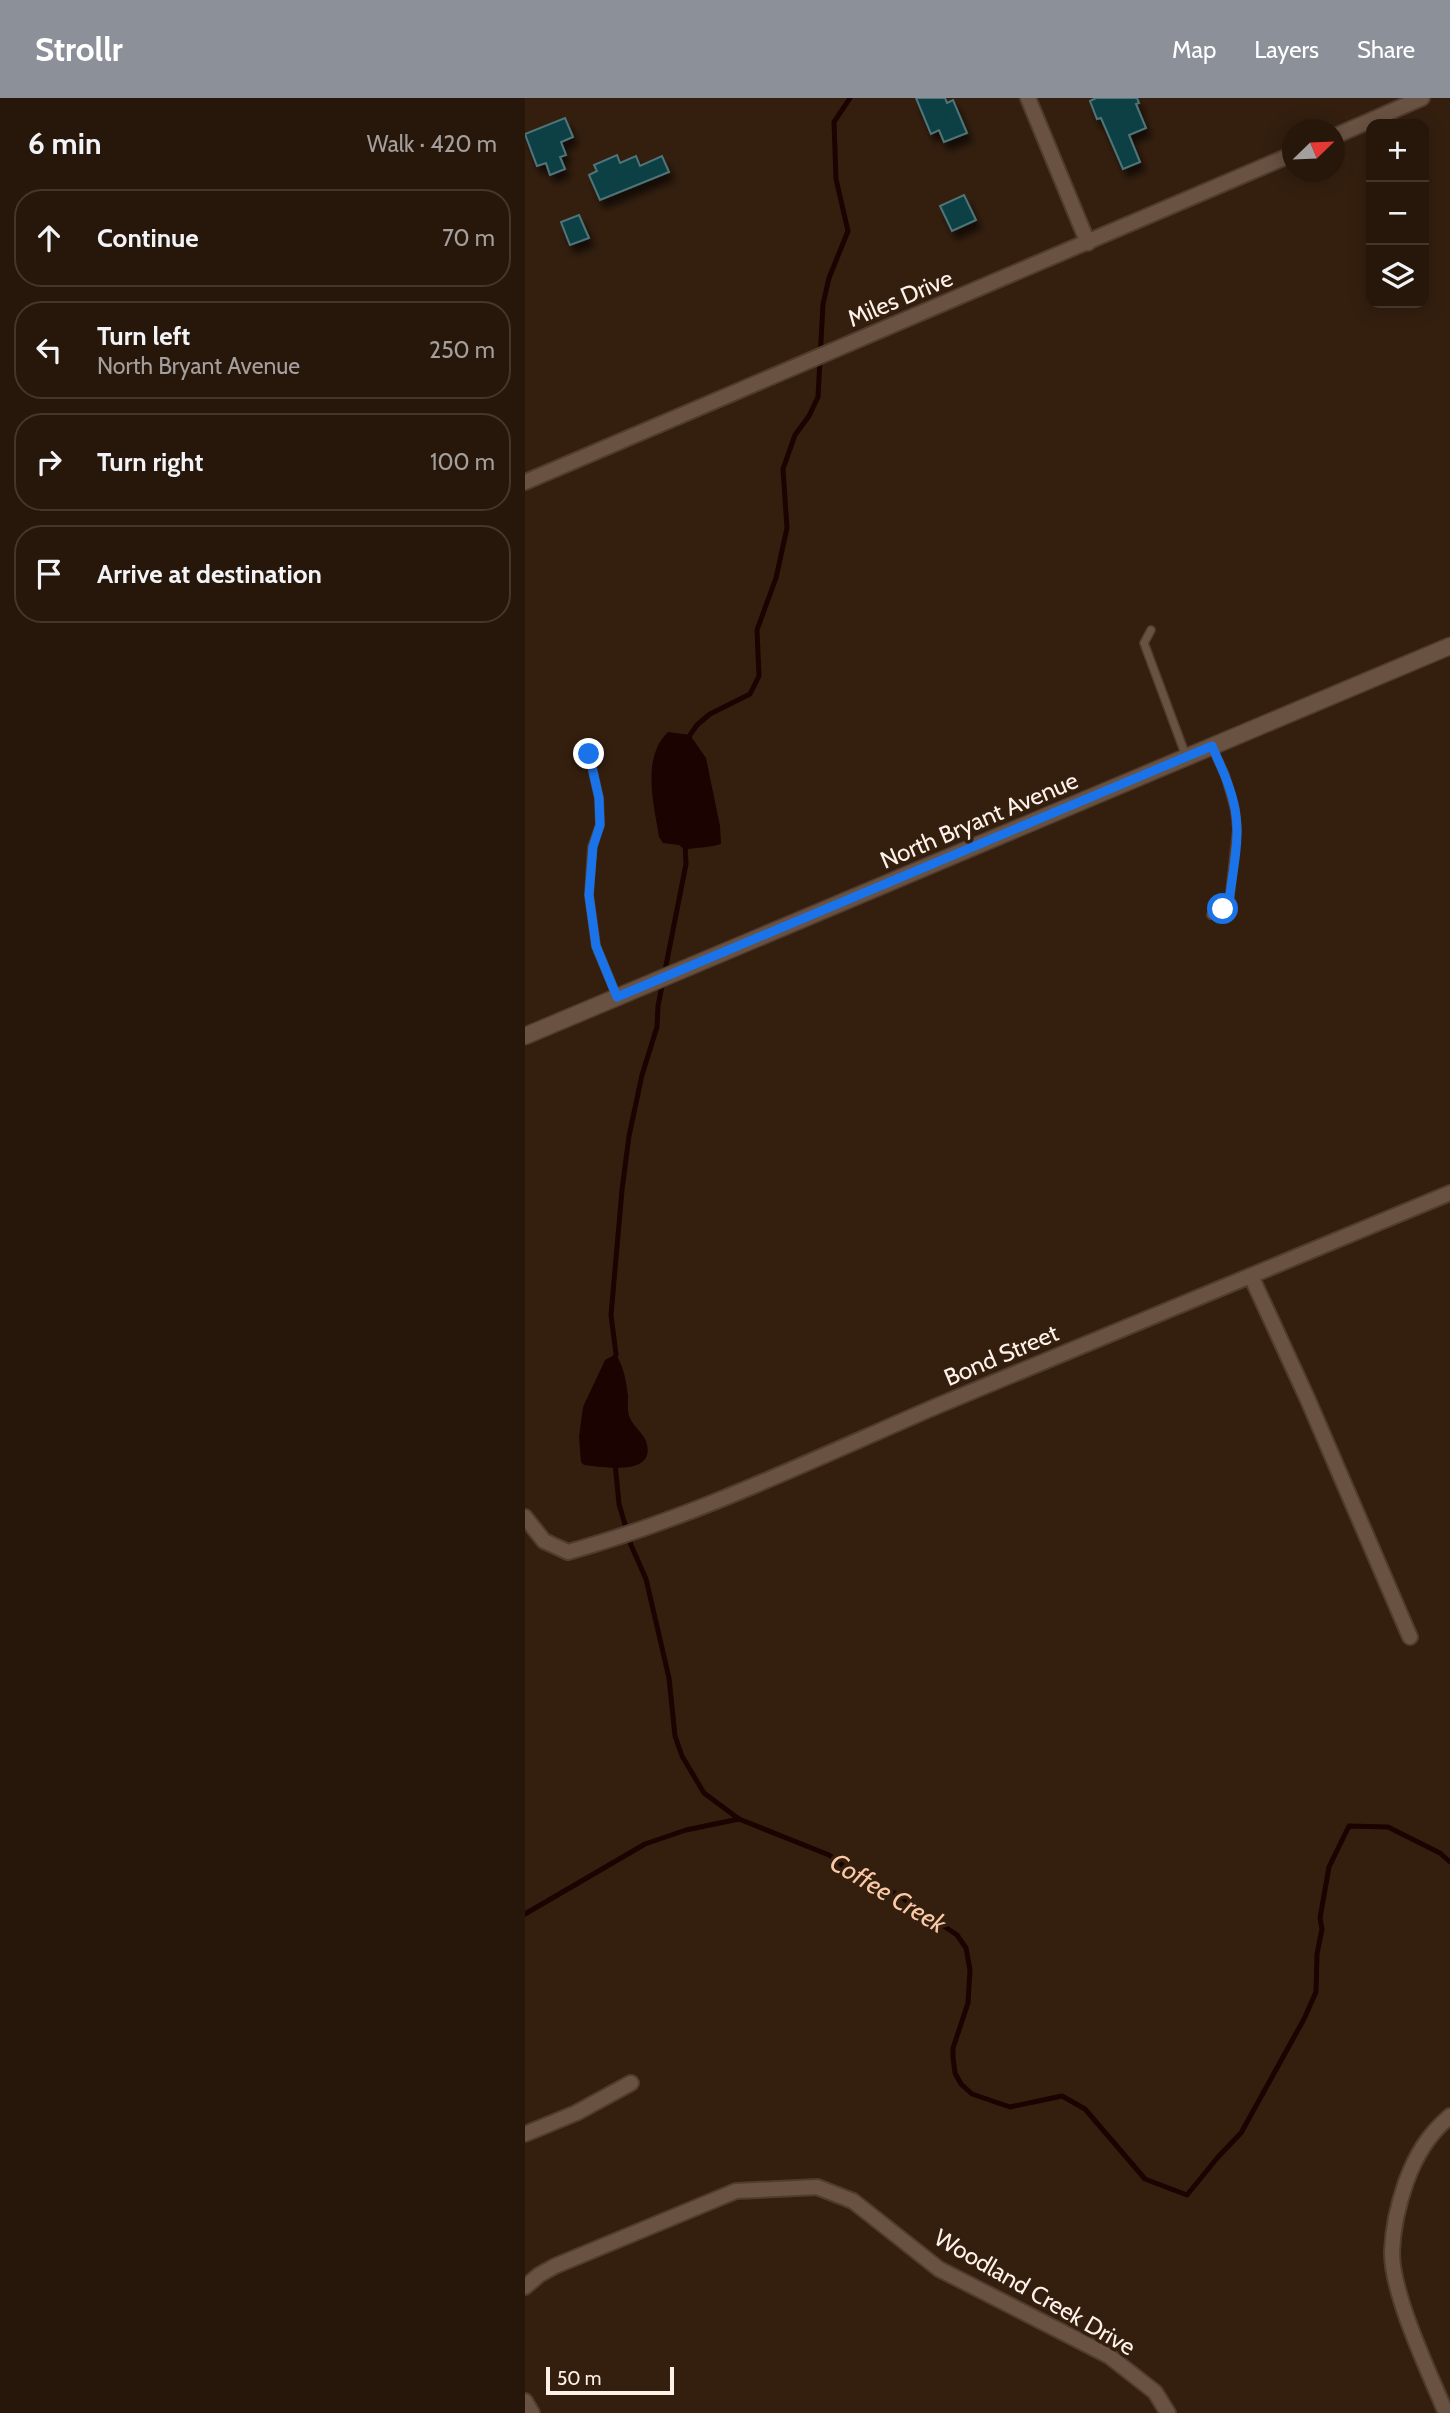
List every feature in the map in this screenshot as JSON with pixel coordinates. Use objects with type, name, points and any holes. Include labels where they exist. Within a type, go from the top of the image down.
[{"type":"street","points":[[1028,98],[1088,243]]},
{"type":"street","points":[[1345,132],[1422,98]]},
{"type":"street","name":"Miles Drive","points":[[525,482],[1282,159]]},
{"type":"street","name":"North Bryant Avenue","points":[[525,1036],[1450,646]]},
{"type":"street","name":"Bond Street","points":[[525,1517],[544,1541],[568,1552],[685,1514],[1089,1342],[1450,1194]]},
{"type":"street","points":[[1251,1276],[1308,1399],[1410,1637]]},
{"type":"street","points":[[525,2134],[576,2113],[631,2083]]},
{"type":"street","points":[[1446,2413],[1399,2295],[1392,2254],[1394,2226],[1400,2200],[1415,2158],[1433,2131],[1450,2116]]},
{"type":"street","name":"Woodland Creek Drive","points":[[525,2287],[555,2266],[736,2191],[817,2187],[853,2201],[939,2269],[1109,2356],[1155,2392],[1168,2413]]},
{"type":"street","points":[[525,2401],[531,2413]]},
{"type":"lane","points":[[1151,631],[1144,643],[1187,757]]},
{"type":"lane","points":[[1211,915],[1229,903],[1237,829],[1230,792],[1212,746]]},
{"type":"lane","points":[[589,754],[599,798],[600,825],[593,847],[589,895],[596,946],[617,997]]},
{"type":"shaded area","points":[[668,732],[690,735],[706,758],[720,826],[721,844],[685,850],[679,845],[663,843],[659,837],[651,782],[652,768],[660,743]]},
{"type":"shaded area","points":[[616,1354],[625,1379],[629,1416],[646,1441],[648,1452],[644,1460],[637,1465],[616,1468],[584,1465],[581,1462],[579,1437],[583,1407],[605,1360]]},
{"type":"building","points":[[916,98],[945,98],[947,103],[953,100],[967,133],[944,142],[939,130],[931,134]]},
{"type":"building","points":[[1096,98],[1137,98],[1139,103],[1136,104],[1146,128],[1129,135],[1140,162],[1123,169],[1101,118],[1097,119],[1090,101]]},
{"type":"building","points":[[565,118],[573,137],[561,142],[566,155],[560,157],[565,169],[550,175],[546,163],[537,166],[525,134]]},
{"type":"building","points":[[617,155],[620,163],[636,156],[640,166],[662,156],[669,172],[600,200],[589,175],[597,171],[594,165]]},
{"type":"building","points":[[964,195],[976,220],[952,231],[940,206]]},
{"type":"building","points":[[579,215],[589,238],[570,245],[561,222]]},
{"type":"waterway","points":[[689,739],[697,725],[710,714],[750,694],[759,676],[757,630],[776,578],[787,528],[783,469],[795,435],[809,416],[818,397],[823,304],[829,278],[848,231],[836,179],[834,122],[850,98]]},
{"type":"waterway","points":[[614,1361],[616,1354],[611,1315],[629,1136],[642,1075],[657,1027],[658,1006],[686,864],[685,843]]},
{"type":"waterway","points":[[615,1463],[619,1504],[631,1545],[646,1579],[669,1678],[675,1736],[682,1756],[704,1793],[739,1819]]},
{"type":"waterway","name":"Coffee Creek","points":[[525,1914],[645,1844],[686,1830],[739,1819],[829,1855],[863,1881],[895,1893],[957,1935],[966,1948],[970,1970],[968,2003],[953,2048],[955,2073],[961,2084],[972,2094],[1010,2107],[1062,2096],[1085,2109],[1145,2179],[1187,2195],[1241,2133],[1316,1992],[1317,1954],[1322,1929],[1320,1918],[1329,1867],[1349,1826],[1388,1827],[1440,1853],[1450,1862]]},
{"type":"route","points":[[589,754],[599,798],[600,825],[593,847],[589,895],[596,946],[617,997],[1212,746],[1225,775],[1235,810],[1237,829],[1229,903],[1223,909]]}]
